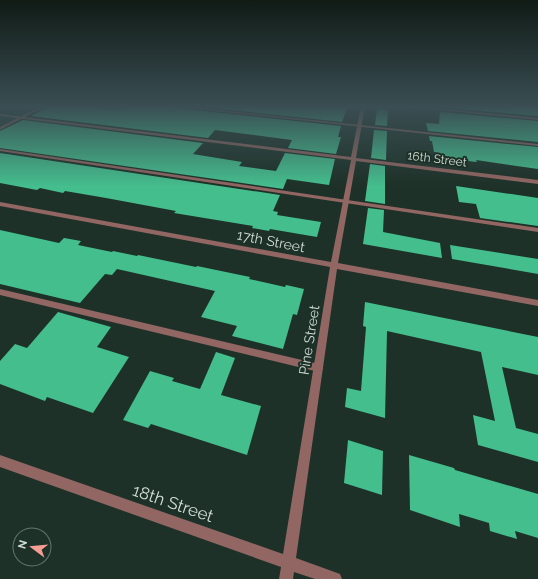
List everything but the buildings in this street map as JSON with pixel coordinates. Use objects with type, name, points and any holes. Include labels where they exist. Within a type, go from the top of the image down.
[{"type":"street","name":"16th Street","points":[[149,133],[538,182]]},
{"type":"street","name":"Pine Street","points":[[286,579],[334,266],[358,133]]},
{"type":"street","name":"17th Street","points":[[0,204],[538,303]]},
{"type":"street","name":"18th Street","points":[[0,461],[335,579]]},
{"type":"lane","points":[[425,133],[538,145]]},
{"type":"lane","points":[[0,150],[538,230]]},
{"type":"lane","points":[[0,292],[319,368]]}]
